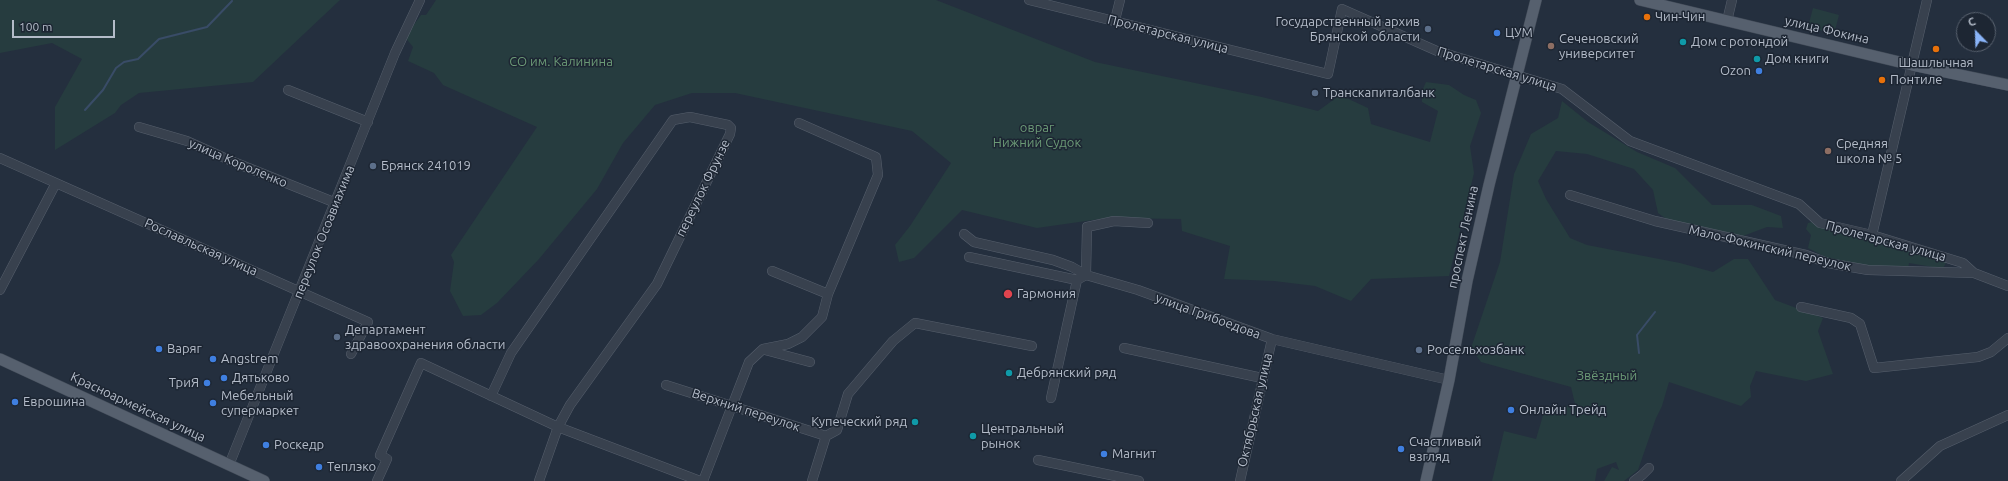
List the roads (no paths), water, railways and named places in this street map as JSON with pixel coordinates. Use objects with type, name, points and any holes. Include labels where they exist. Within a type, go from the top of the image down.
[{"type":"main road","name":"проспект Ленина","points":[[1426,481],[1449,380],[1467,281],[1536,0]]},
{"type":"main road","name":"улица Фокина","points":[[1640,0],[1912,65],[2008,85]]},
{"type":"main road","name":"Красноармейская улица","points":[[0,359],[264,481]]},
{"type":"street","name":"переулок Осоавиахима","points":[[229,465],[336,203],[395,53],[420,0]]},
{"type":"street","name":"Пролетарская улица","points":[[1029,0],[1115,20],[1328,74],[1342,9],[1437,51],[1464,61],[1517,74],[1562,89],[1630,141],[1799,204],[1820,223],[1872,235],[1962,263],[1974,273],[2008,286]]},
{"type":"street","points":[[1115,20],[1120,0]]},
{"type":"street","points":[[1342,9],[1345,0]]},
{"type":"street","points":[[1727,21],[1732,0]]},
{"type":"street","points":[[1872,235],[1927,0]]},
{"type":"street","points":[[288,90],[368,122]]},
{"type":"street","name":"переулок Фрунзе","points":[[492,396],[511,353],[673,120],[690,117],[728,125],[731,128],[730,134],[657,284],[570,405],[558,427],[539,481]]},
{"type":"street","points":[[377,481],[387,459],[380,455],[421,363],[558,427],[702,481],[733,406],[749,362],[763,349],[788,344],[802,336],[822,317],[828,294],[878,176],[876,157],[798,123]]},
{"type":"street","name":"улица Короленко","points":[[139,127],[188,141],[236,163],[336,203]]},
{"type":"street","name":"Рославльская улица","points":[[0,158],[368,322],[351,354]]},
{"type":"street","points":[[0,290],[56,183]]},
{"type":"street","name":"Мало-Фокинский переулок","points":[[1570,195],[1655,221],[1806,255],[1835,264],[1868,270],[1974,273]]},
{"type":"street","points":[[969,257],[1077,280],[1086,276],[1087,227],[1114,221],[1148,223]]},
{"type":"street","name":"улица Грибоедова","points":[[964,234],[974,242],[1053,260],[1072,267],[1086,276],[1138,290],[1272,339],[1449,380]]},
{"type":"street","points":[[772,271],[828,294]]},
{"type":"street","points":[[1051,398],[1077,280]]},
{"type":"street","points":[[1801,307],[1851,318],[1860,324],[1874,368],[1978,358],[1991,352],[2008,338]]},
{"type":"street","points":[[812,481],[826,436],[837,430],[848,394],[893,341],[915,323],[1032,346]]},
{"type":"street","name":"Октябрьская улица","points":[[1240,481],[1272,339]]},
{"type":"street","points":[[1124,348],[1262,378]]},
{"type":"street","points":[[763,349],[810,362]]},
{"type":"street","name":"Верхний переулок","points":[[666,385],[826,436]]},
{"type":"street","points":[[1901,481],[1940,446],[2008,415]]},
{"type":"street","points":[[1038,460],[1139,481]]},
{"type":"street","points":[[1634,481],[1649,468]]},
{"type":"waterway","points":[[85,110],[103,90],[116,68],[124,62],[138,59],[159,39],[207,27],[232,1]]},
{"type":"waterway","points":[[1639,353],[1637,335],[1655,312]]},
{"type":"place","name":"Чин-Чин","points":[[1647,17]]},
{"type":"place","name":"Государственный архив Брянской области","points":[[1428,29]]},
{"type":"place","name":"ЦУМ","points":[[1497,33]]},
{"type":"place","name":"Дом с ротондой","points":[[1683,42]]},
{"type":"place","name":"Сеченовский университет","points":[[1551,46]]},
{"type":"place","name":"Шашлычная","points":[[1936,49]]},
{"type":"place","name":"Дом книги","points":[[1757,59]]},
{"type":"place","name":"Ozon","points":[[1759,71]]},
{"type":"place","name":"Понтиле","points":[[1882,80]]},
{"type":"place","name":"Транскапиталбанк","points":[[1315,93]]},
{"type":"place","name":"Средняя школа № 5","points":[[1828,151]]},
{"type":"place","name":"Брянск 241019","points":[[373,166]]},
{"type":"place","name":"Гармония","points":[[1008,294]]},
{"type":"place","name":"Департамент здравоохранения области","points":[[337,337]]},
{"type":"place","name":"Варяг","points":[[159,349]]},
{"type":"place","name":"Россельхозбанк","points":[[1419,350]]},
{"type":"place","name":"Angstrem","points":[[213,359]]},
{"type":"place","name":"Дебрянский ряд","points":[[1009,373]]},
{"type":"place","name":"Дятьково","points":[[224,378]]},
{"type":"place","name":"ТриЯ","points":[[207,383]]},
{"type":"place","name":"Еврошина","points":[[15,402]]},
{"type":"place","name":"Мебельный супермаркет","points":[[213,403]]},
{"type":"place","name":"Онлайн Трейд","points":[[1511,410]]},
{"type":"place","name":"Купеческий ряд","points":[[915,422]]},
{"type":"place","name":"Центральный рынок","points":[[973,436]]},
{"type":"place","name":"Роскедр","points":[[266,445]]},
{"type":"place","name":"Счастливый взгляд","points":[[1401,449]]},
{"type":"place","name":"Магнит","points":[[1104,454]]},
{"type":"place","name":"Теплэко","points":[[319,467]]},
{"type":"park label","name":"СО им. Калинина","points":[[561,62]]},
{"type":"park label","name":"овраг Нижний Судок","points":[[1037,136]]},
{"type":"park label","name":"Звёздный","points":[[1607,376]]}]
